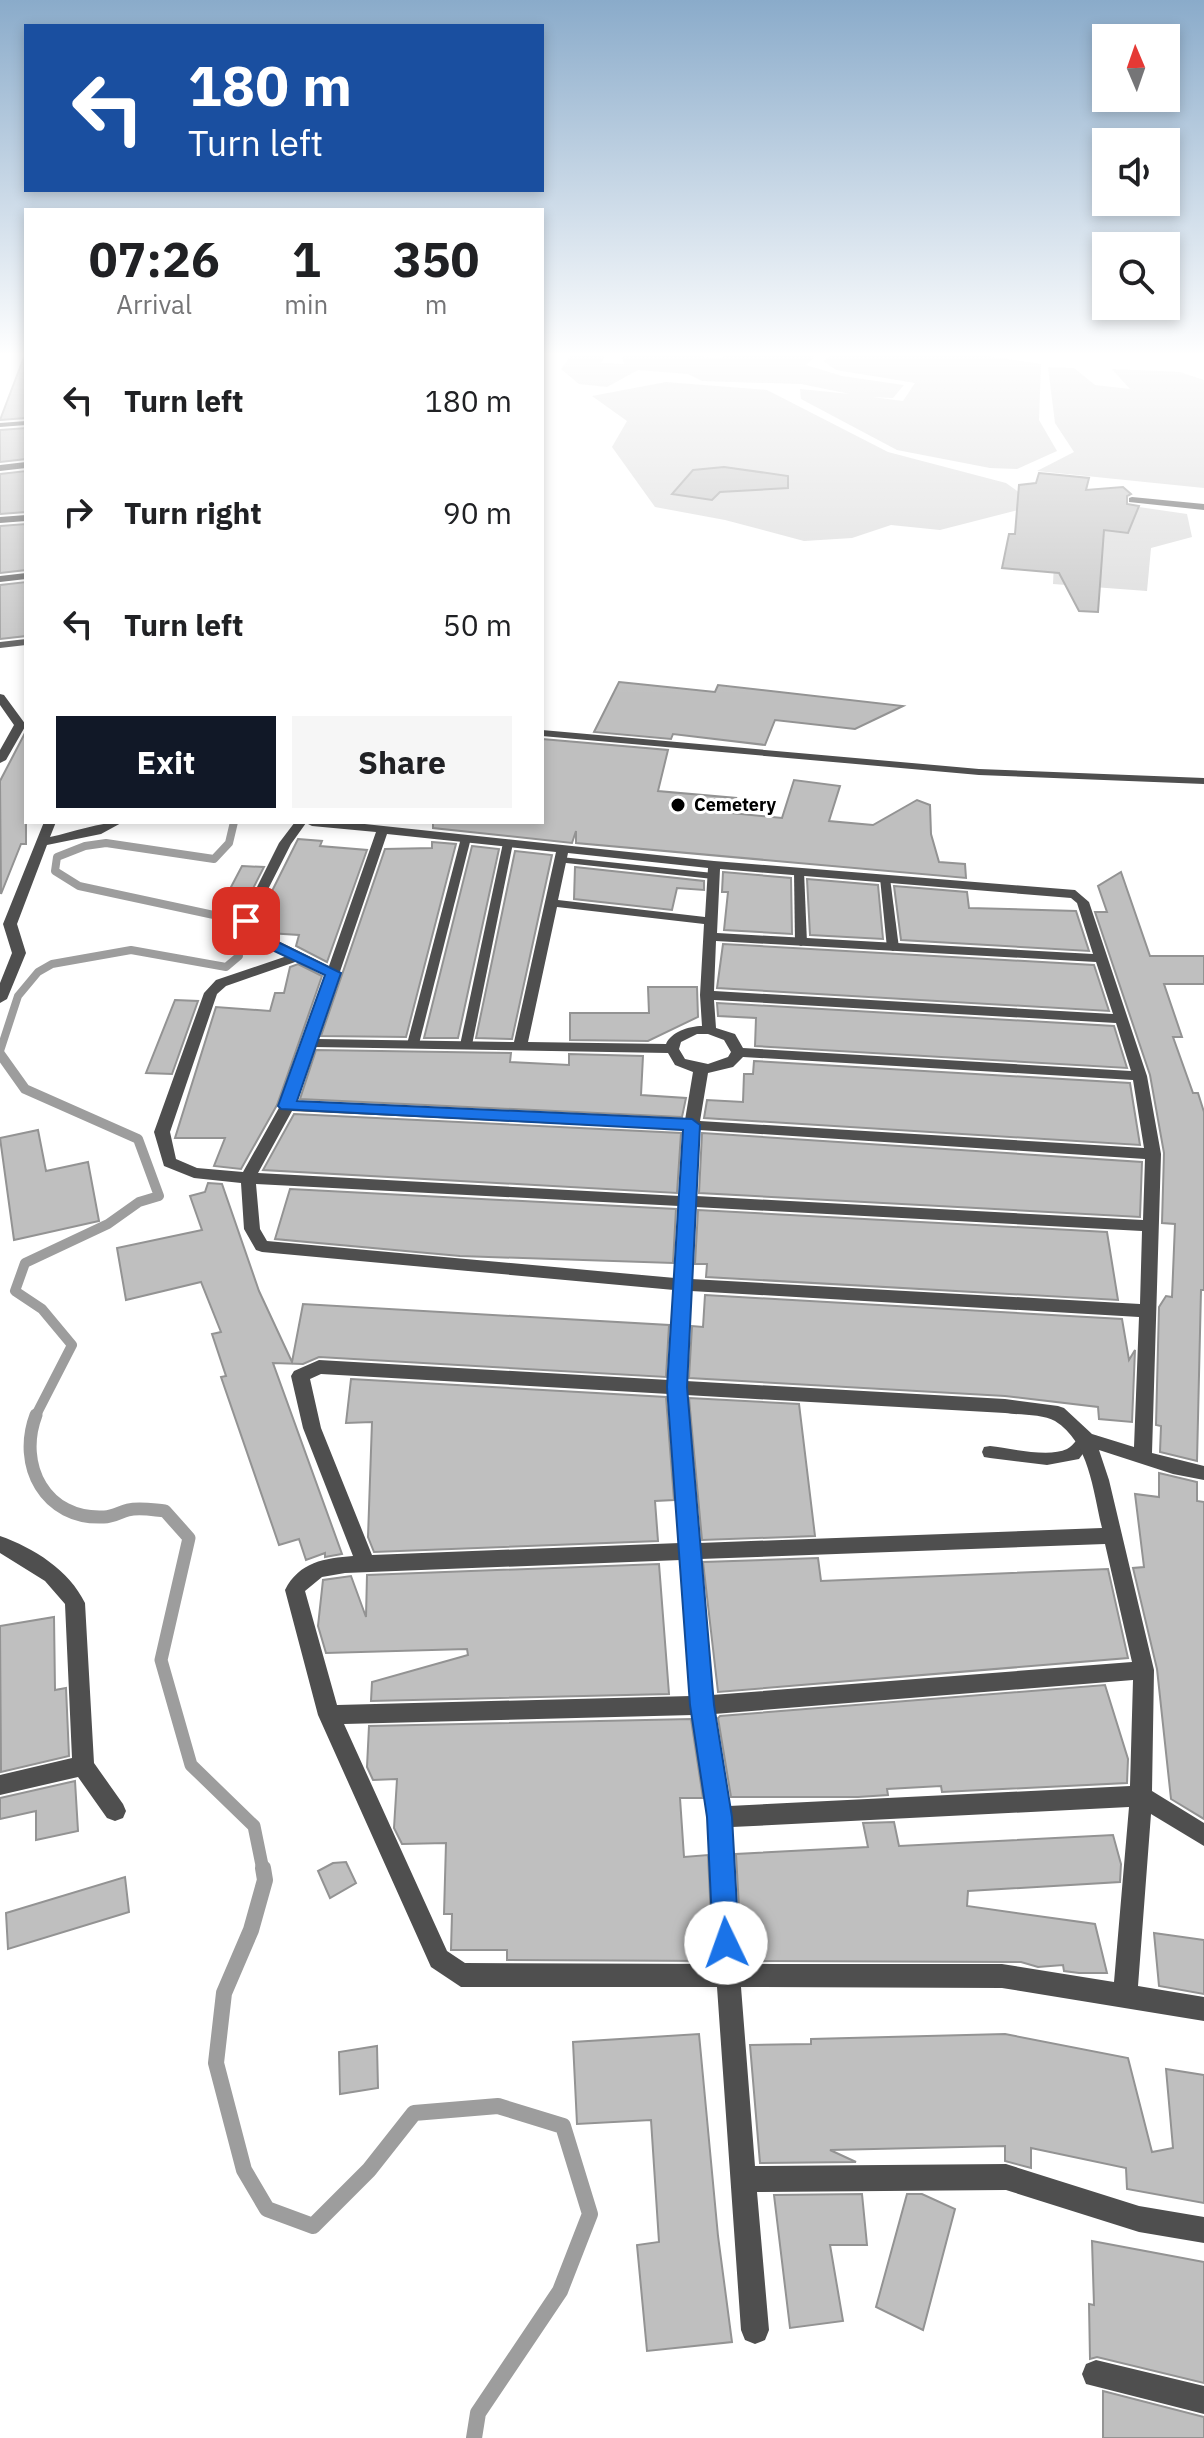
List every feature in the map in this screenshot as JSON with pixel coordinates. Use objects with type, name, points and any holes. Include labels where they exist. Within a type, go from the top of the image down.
[{"type":"street","points":[[1132,500],[1204,507]]},
{"type":"street","points":[[0,520],[24,518]]},
{"type":"street","points":[[0,579],[24,576]]},
{"type":"street","points":[[0,645],[24,642]]},
{"type":"street","points":[[0,697],[20,725],[0,760]]},
{"type":"street","points":[[544,733],[951,770],[1204,781]]},
{"type":"street","points":[[0,999],[19,953],[5,925],[49,824]]},
{"type":"street","points":[[42,842],[97,831],[113,824]]},
{"type":"street","points":[[299,824],[285,843],[246,921],[248,931],[333,973]]},
{"type":"street","points":[[332,824],[713,870],[799,871],[1075,894],[1083,902],[1140,1076],[1153,1154],[1143,1455]]},
{"type":"street","points":[[383,829],[287,1106],[248,1178],[252,1229],[257,1242],[268,1249],[685,1285],[1149,1311]]},
{"type":"street","points":[[520,1046],[562,854]]},
{"type":"street","points":[[709,1030],[707,995],[713,870]]},
{"type":"street","points":[[551,903],[710,921]]},
{"type":"street","points":[[709,937],[1100,958]]},
{"type":"street","points":[[296,957],[221,983],[211,993],[162,1132],[169,1162],[179,1169],[248,1178],[688,1199],[1150,1226]]},
{"type":"street","points":[[707,995],[1119,1019]]},
{"type":"street","points":[[672,1049],[683,1034],[709,1030],[730,1037],[738,1052]]},
{"type":"street","points":[[308,1043],[672,1049]]},
{"type":"street","points":[[672,1049],[680,1062],[701,1069],[726,1066],[738,1052]]},
{"type":"street","points":[[738,1052],[1140,1076]]},
{"type":"street","points":[[701,1069],[692,1125],[677,1387],[702,1705],[720,1817],[728,1974],[755,2330]]},
{"type":"street","points":[[287,1106],[692,1125],[1153,1154]]},
{"type":"street","points":[[366,1563],[312,1428],[300,1376],[307,1370],[319,1367],[1005,1406],[1058,1413],[1086,1439],[1173,1467],[1204,1473]]},
{"type":"street","points":[[1086,1439],[1100,1480],[1144,1670],[1141,1796],[1125,1996]]},
{"type":"street","points":[[1111,1536],[366,1563],[314,1569],[301,1578],[295,1590],[329,1715],[439,1959],[461,1975],[1002,1976],[1204,2009]]},
{"type":"street","points":[[0,1544],[49,1571],[68,1589],[75,1603],[83,1766],[115,1811]]},
{"type":"street","points":[[329,1715],[702,1705],[1144,1670]]},
{"type":"street","points":[[0,1785],[83,1766]]},
{"type":"street","points":[[720,1817],[1141,1796],[1204,1835]]},
{"type":"street","points":[[743,2179],[1006,2177],[1139,2219],[1204,2230]]},
{"type":"street","points":[[1096,2374],[1204,2400]]},
{"type":"lane","points":[[413,1044],[466,838]]},
{"type":"lane","points":[[466,1045],[508,843]]},
{"type":"lane","points":[[799,871],[801,943]]},
{"type":"lane","points":[[885,878],[893,948]]},
{"type":"lane","points":[[990,1452],[1047,1459],[1073,1454],[1086,1439]]},
{"type":"shaded area","points":[[627,468],[948,468],[1006,483],[1037,505],[940,530],[891,525],[852,538],[804,541],[725,520],[655,507]]},
{"type":"shaded area","points":[[1043,468],[1204,468],[1204,488],[1037,471]]},
{"type":"shaded area","points":[[1132,506],[1187,514],[1192,537],[1151,548],[1147,591],[1053,584],[1056,521]]},
{"type":"building","points":[[729,468],[788,476],[788,488],[720,492],[712,500],[672,494],[693,470]]},
{"type":"building","points":[[24,471],[24,512],[0,514],[0,474]]},
{"type":"building","points":[[1039,473],[1089,478],[1086,490],[1123,487],[1131,494],[1127,496],[1127,504],[1139,506],[1128,533],[1104,530],[1098,612],[1079,611],[1059,573],[1002,568],[1009,534],[1015,534],[1019,485],[1036,483]]},
{"type":"building","points":[[24,524],[24,570],[0,573],[0,526]]},
{"type":"building","points":[[24,582],[24,636],[0,639],[0,585]]},
{"type":"building","points":[[619,682],[715,692],[718,685],[903,706],[855,729],[775,720],[765,745],[673,734],[671,739],[594,732]]},
{"type":"building","points":[[24,735],[26,844],[21,844],[1,894],[0,781]]},
{"type":"building","points":[[544,739],[668,750],[658,791],[736,798],[730,813],[782,818],[794,780],[840,786],[829,821],[873,825],[917,800],[930,805],[931,834],[939,862],[965,864],[966,878],[576,843],[576,831],[572,843],[433,828],[433,824],[544,824]]},
{"type":"building","points":[[298,839],[322,841],[320,846],[367,850],[327,962],[296,946],[299,935],[268,933],[256,923]]},
{"type":"building","points":[[432,842],[456,844],[406,1037],[321,1036],[385,849],[432,848]]},
{"type":"building","points":[[472,846],[499,849],[458,1038],[424,1038]]},
{"type":"building","points":[[515,851],[552,855],[512,1039],[476,1038]]},
{"type":"building","points":[[242,866],[264,867],[241,912],[219,910]]},
{"type":"building","points":[[575,867],[704,881],[704,890],[677,888],[672,910],[574,899]]},
{"type":"building","points":[[723,872],[791,878],[792,934],[724,930],[728,892],[722,892]]},
{"type":"building","points":[[1121,872],[1150,956],[1204,956],[1204,984],[1164,984],[1182,1037],[1173,1037],[1193,1093],[1198,1093],[1204,1112],[1204,1290],[1201,1290],[1197,1461],[1160,1452],[1161,1426],[1156,1425],[1159,1307],[1166,1296],[1172,1297],[1175,1224],[1162,1223],[1164,1153],[1150,1075],[1095,912],[1107,912],[1098,886]]},
{"type":"building","points":[[807,879],[878,885],[883,939],[810,935]]},
{"type":"building","points":[[894,886],[967,892],[969,908],[1076,911],[1089,951],[901,940]]},
{"type":"building","points":[[723,944],[1094,965],[1109,1011],[717,988]]},
{"type":"building","points":[[298,964],[322,976],[277,1105],[241,1169],[214,1166],[225,1138],[175,1138],[216,1007],[270,1011],[275,993],[284,993],[290,967]]},
{"type":"building","points":[[648,987],[697,987],[698,1017],[648,1041],[570,1040],[570,1013],[649,1013]]},
{"type":"building","points":[[175,1000],[198,1001],[172,1074],[146,1073]]},
{"type":"building","points":[[717,1003],[1114,1026],[1127,1068],[755,1046],[756,1018],[718,1016]]},
{"type":"building","points":[[316,1050],[511,1053],[510,1062],[569,1065],[569,1054],[643,1056],[641,1095],[686,1098],[682,1117],[300,1099]]},
{"type":"building","points":[[754,1061],[1130,1083],[1140,1145],[704,1118],[707,1100],[743,1102],[744,1074],[753,1074]]},
{"type":"building","points":[[294,1114],[681,1133],[677,1193],[263,1170]]},
{"type":"building","points":[[38,1130],[46,1171],[88,1162],[99,1221],[14,1240],[0,1138]]},
{"type":"building","points":[[702,1133],[1142,1162],[1140,1217],[699,1193]]},
{"type":"building","points":[[208,1183],[222,1184],[259,1291],[292,1362],[303,1304],[669,1325],[666,1377],[319,1357],[303,1364],[273,1363],[342,1554],[325,1557],[325,1553],[306,1560],[299,1539],[279,1545],[221,1377],[226,1376],[212,1334],[221,1332],[201,1282],[126,1300],[117,1248],[202,1230],[190,1196],[205,1192]]},
{"type":"building","points":[[290,1189],[676,1209],[673,1263],[460,1256],[275,1239]]},
{"type":"building","points":[[698,1210],[1107,1232],[1118,1300],[706,1277],[707,1264],[695,1264]]},
{"type":"building","points":[[705,1295],[1122,1319],[1129,1360],[1135,1350],[1132,1422],[1099,1419],[1098,1407],[1005,1396],[689,1378],[692,1326],[703,1327]]},
{"type":"building","points":[[351,1379],[666,1397],[674,1500],[655,1501],[658,1541],[374,1552],[368,1537],[372,1422],[346,1423]]},
{"type":"building","points":[[689,1398],[799,1404],[815,1536],[702,1540]]},
{"type":"building","points":[[1159,1473],[1197,1482],[1197,1501],[1204,1502],[1204,1819],[1171,1799],[1157,1669],[1133,1568],[1144,1567],[1135,1494],[1159,1497]]},
{"type":"building","points":[[818,1558],[821,1581],[1108,1569],[1128,1658],[718,1692],[703,1562]]},
{"type":"building","points":[[659,1564],[669,1694],[371,1701],[372,1682],[468,1655],[467,1649],[326,1653],[318,1626],[323,1580],[351,1576],[366,1617],[367,1575]]},
{"type":"building","points":[[54,1617],[55,1690],[66,1688],[69,1756],[1,1772],[0,1626]]},
{"type":"building","points":[[1105,1685],[1128,1759],[1127,1783],[942,1792],[941,1786],[887,1789],[888,1795],[858,1797],[731,1797],[720,1716]]},
{"type":"building","points":[[691,1719],[703,1798],[680,1798],[684,1857],[708,1855],[713,1961],[507,1960],[507,1950],[451,1950],[452,1914],[444,1914],[446,1843],[402,1844],[394,1828],[397,1779],[373,1780],[367,1767],[369,1726]]},
{"type":"building","points":[[75,1781],[78,1831],[36,1840],[36,1811],[0,1819],[0,1798]]},
{"type":"building","points":[[894,1822],[899,1846],[1113,1835],[1121,1864],[1120,1882],[968,1891],[967,1906],[1095,1924],[1107,1973],[1079,1973],[1064,1971],[1063,1965],[1038,1967],[1021,1962],[742,1961],[736,1854],[868,1847],[863,1823]]},
{"type":"building","points":[[346,1862],[356,1883],[330,1898],[318,1871],[333,1863]]},
{"type":"building","points":[[125,1877],[129,1912],[8,1949],[6,1913]]},
{"type":"building","points":[[1154,1933],[1204,1940],[1204,1994],[1159,1986]]},
{"type":"building","points":[[699,2034],[718,2236],[732,2342],[647,2351],[637,2245],[659,2242],[651,2120],[577,2124],[573,2042]]},
{"type":"building","points":[[1005,2034],[1128,2058],[1152,2152],[1173,2148],[1166,2069],[1204,2075],[1204,2203],[1127,2189],[1126,2168],[1031,2148],[1031,2168],[1005,2161],[1005,2146],[830,2150],[856,2162],[760,2163],[750,2045],[811,2044],[811,2039]]},
{"type":"building","points":[[377,2046],[378,2088],[340,2094],[339,2052]]},
{"type":"building","points":[[862,2194],[867,2245],[830,2245],[843,2321],[790,2328],[774,2195]]},
{"type":"building","points":[[907,2194],[922,2194],[955,2209],[923,2330],[876,2307]]},
{"type":"building","points":[[1092,2241],[1204,2262],[1204,2383],[1097,2357],[1090,2359],[1089,2304],[1094,2305]]},
{"type":"building","points":[[1103,2391],[1204,2417],[1204,2438],[1103,2438]]},
{"type":"waterway","points":[[0,1051],[18,996],[38,972],[52,964],[131,950],[226,967],[239,956],[235,930],[223,917],[79,886],[55,871],[57,857],[85,846],[106,843],[214,859],[229,843],[234,824]]},
{"type":"waterway","points":[[0,1054],[25,1089],[138,1139],[159,1196],[139,1202],[108,1224],[25,1263],[15,1291],[42,1309],[72,1345],[36,1415]]},
{"type":"waterway","points":[[36,1415],[30,1452],[41,1486],[52,1499],[83,1516],[107,1517],[137,1509],[165,1511],[189,1538],[161,1660],[191,1765],[254,1826],[263,1870]]},
{"type":"waterway","points":[[263,1868],[265,1880],[251,1930],[224,1993],[216,2063],[244,2170],[267,2209],[313,2226],[369,2170],[414,2113],[498,2106],[563,2126],[590,2214],[560,2291],[478,2413],[474,2438]]},
{"type":"place","name":"Cemetery","points":[[678,805]]},
{"type":"route","points":[[246,921],[248,931],[256,937],[333,973],[287,1106],[692,1125],[677,1387],[702,1705],[720,1817],[726,1943]]}]
